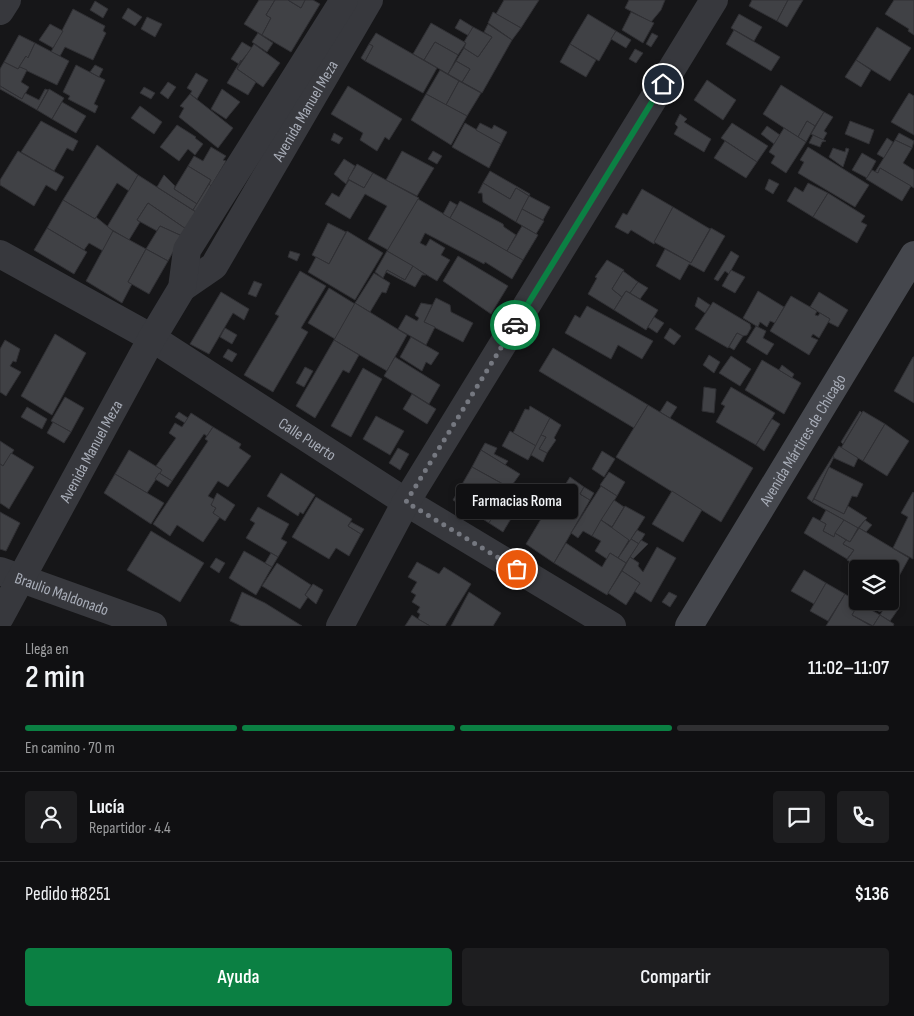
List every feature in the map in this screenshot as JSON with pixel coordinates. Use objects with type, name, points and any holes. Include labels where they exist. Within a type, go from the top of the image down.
[{"type":"street","points":[[0,11],[7,0]]},
{"type":"street","name":"Avenida Manuel Meza","points":[[0,617],[11,574],[182,288],[187,250],[344,0]]},
{"type":"street","name":"Avenida Manuel Meza","points":[[182,288],[214,266],[369,0]]},
{"type":"street","points":[[340,626],[406,502],[714,0]]},
{"type":"street","name":"Calle Puerto","points":[[0,254],[152,338],[406,502],[612,626]]},
{"type":"street","name":"Avenida Mártires de Chicago","points":[[689,626],[914,255]]},
{"type":"street","name":"Braulio Maldonado","points":[[11,574],[154,626]]},
{"type":"building","points":[[259,0],[275,0],[266,15],[271,18],[262,35],[244,24]]},
{"type":"building","points":[[275,0],[288,0],[301,8],[305,0],[313,0],[320,4],[291,52],[262,35],[271,18],[266,15]]},
{"type":"building","points":[[288,0],[305,0],[301,8]]},
{"type":"building","points":[[504,0],[539,0],[521,28],[496,14]]},
{"type":"building","points":[[629,0],[665,0],[661,10],[651,22],[625,8]]},
{"type":"building","points":[[752,0],[788,0],[777,21],[749,6]]},
{"type":"building","points":[[788,0],[803,0],[787,27],[777,21]]},
{"type":"building","points":[[894,0],[914,0],[914,35],[908,31],[909,29],[885,14]]},
{"type":"building","points":[[95,1],[108,9],[103,18],[90,10]]},
{"type":"building","points":[[128,8],[142,17],[135,26],[122,18]]},
{"type":"building","points":[[73,9],[105,26],[103,31],[106,33],[93,60],[65,47],[60,56],[51,52]]},
{"type":"building","points":[[493,12],[521,28],[512,40],[488,23]]},
{"type":"building","points":[[631,12],[654,23],[643,43],[622,30]]},
{"type":"building","points":[[588,14],[616,31],[599,61],[570,44]]},
{"type":"building","points":[[739,14],[762,27],[754,41],[731,28]]},
{"type":"building","points":[[147,17],[162,24],[155,37],[141,29]]},
{"type":"building","points":[[460,19],[473,27],[469,36],[455,28]]},
{"type":"building","points":[[431,23],[466,43],[458,55],[435,42],[424,60],[413,54]]},
{"type":"building","points":[[50,24],[63,31],[53,48],[39,40]]},
{"type":"building","points":[[488,24],[512,40],[482,93],[462,82],[470,69],[456,61],[464,48],[478,57],[492,37],[484,32]]},
{"type":"building","points":[[473,27],[492,37],[478,57],[464,48],[466,43],[464,42]]},
{"type":"building","points":[[877,27],[911,48],[890,81],[856,60]]},
{"type":"building","points":[[734,30],[780,57],[771,71],[726,44]]},
{"type":"building","points":[[616,31],[631,40],[626,48],[611,39]]},
{"type":"building","points":[[258,33],[273,43],[267,52],[252,42]]},
{"type":"building","points":[[376,33],[437,68],[423,93],[365,61],[373,46],[369,44]]},
{"type":"building","points":[[652,33],[658,36],[651,47],[646,44]]},
{"type":"building","points":[[19,35],[35,43],[28,58],[26,56],[18,69],[4,62]]},
{"type":"building","points":[[242,42],[252,48],[239,64],[231,59]]},
{"type":"building","points":[[435,42],[458,55],[448,74],[424,60]]},
{"type":"building","points":[[35,43],[69,61],[57,85],[19,67],[26,56],[28,58]]},
{"type":"building","points":[[254,44],[280,63],[263,87],[237,69]]},
{"type":"building","points":[[369,44],[373,46],[365,61],[361,58]]},
{"type":"building","points":[[570,44],[596,60],[586,77],[560,62]]},
{"type":"building","points":[[635,49],[643,53],[636,63],[629,59]]},
{"type":"building","points":[[241,60],[237,69],[256,82],[248,95],[227,83]]},
{"type":"building","points":[[856,60],[871,70],[861,87],[845,77]]},
{"type":"building","points":[[456,61],[470,69],[462,82],[448,74]]},
{"type":"building","points":[[4,62],[18,69],[20,67],[27,70],[21,82],[29,87],[22,99],[0,86],[0,69]]},
{"type":"building","points":[[76,65],[105,80],[94,104],[98,106],[95,113],[68,99],[70,96],[63,92]]},
{"type":"building","points":[[95,65],[103,69],[99,77],[90,72]]},
{"type":"building","points":[[440,70],[459,81],[446,105],[426,94]]},
{"type":"building","points":[[196,73],[208,80],[197,99],[190,94],[192,91],[187,88]]},
{"type":"building","points":[[707,80],[736,100],[723,120],[694,100]]},
{"type":"building","points":[[459,81],[481,93],[467,116],[446,105]]},
{"type":"building","points":[[168,82],[176,87],[168,99],[160,93]]},
{"type":"building","points":[[781,85],[824,112],[815,126],[807,121],[798,137],[763,114]]},
{"type":"building","points":[[0,86],[22,99],[25,93],[39,100],[45,89],[48,90],[37,110],[0,89]]},
{"type":"building","points":[[348,86],[402,119],[389,140],[385,137],[377,151],[360,140],[363,133],[331,114]]},
{"type":"building","points":[[144,87],[155,93],[151,99],[140,93]]},
{"type":"building","points":[[49,89],[64,98],[52,119],[37,110]]},
{"type":"building","points":[[222,89],[240,102],[226,119],[211,109]]},
{"type":"building","points":[[909,93],[914,96],[914,135],[891,122]]},
{"type":"building","points":[[190,94],[233,128],[218,148],[179,117],[184,108],[180,106]]},
{"type":"building","points":[[426,94],[467,116],[451,145],[411,120]]},
{"type":"building","points":[[62,102],[86,116],[76,133],[52,119]]},
{"type":"building","points":[[140,106],[162,122],[154,134],[131,118]]},
{"type":"building","points":[[824,112],[833,117],[824,131],[827,133],[823,140],[811,134]]},
{"type":"building","points":[[680,114],[687,119],[684,122],[711,139],[704,152],[674,134],[678,127],[675,124]]},
{"type":"building","points":[[41,121],[78,141],[73,151],[67,148],[54,171],[21,152]]},
{"type":"building","points":[[807,121],[815,126],[806,142],[798,137]]},
{"type":"building","points":[[850,121],[874,130],[869,144],[845,134]]},
{"type":"building","points":[[465,123],[501,144],[489,168],[452,147]]},
{"type":"building","points":[[480,123],[492,129],[494,125],[507,132],[501,144],[476,130]]},
{"type":"building","points":[[732,123],[768,146],[757,162],[721,138]]},
{"type":"building","points":[[177,125],[196,137],[203,144],[195,155],[188,149],[179,161],[160,147]]},
{"type":"building","points":[[767,126],[780,135],[774,144],[761,134]]},
{"type":"building","points":[[784,128],[806,142],[786,173],[771,163],[775,156],[769,152]]},
{"type":"building","points":[[334,133],[343,138],[339,144],[331,140]]},
{"type":"building","points":[[899,133],[914,141],[912,148],[895,140]]},
{"type":"building","points":[[813,135],[826,141],[822,142],[820,147],[809,143]]},
{"type":"building","points":[[887,138],[893,142],[884,158],[877,154]]},
{"type":"building","points":[[895,140],[912,148],[903,163],[914,170],[914,188],[880,168],[878,173],[875,172]]},
{"type":"building","points":[[725,141],[757,162],[746,178],[714,158]]},
{"type":"building","points":[[97,145],[138,175],[129,191],[117,183],[95,219],[63,200]]},
{"type":"building","points":[[211,147],[226,156],[223,160],[226,161],[211,186],[209,184],[211,180],[188,166],[194,156],[203,161]]},
{"type":"building","points":[[808,147],[869,185],[855,207],[798,173],[804,162],[800,160]]},
{"type":"building","points":[[833,148],[845,152],[846,148],[849,149],[843,167],[829,157]]},
{"type":"building","points":[[18,151],[64,177],[56,191],[46,185],[34,206],[0,185],[0,180]]},
{"type":"building","points":[[402,151],[434,168],[417,196],[386,180]]},
{"type":"building","points":[[433,151],[442,156],[437,164],[428,159]]},
{"type":"building","points":[[862,153],[876,161],[867,178],[852,170]]},
{"type":"building","points":[[344,159],[355,166],[346,184],[334,174]]},
{"type":"building","points":[[357,164],[373,173],[364,188],[348,179]]},
{"type":"building","points":[[188,166],[211,180],[197,204],[174,189]]},
{"type":"building","points":[[880,168],[911,186],[902,201],[866,179],[872,170],[878,173]]},
{"type":"building","points":[[490,171],[530,194],[529,196],[516,188],[510,199],[483,183]]},
{"type":"building","points":[[373,173],[419,198],[388,250],[368,239],[387,206],[365,194],[350,219],[325,204],[332,193],[339,197],[349,180],[364,188]]},
{"type":"building","points":[[138,175],[196,212],[186,229],[148,203],[137,220],[140,222],[129,240],[107,227]]},
{"type":"building","points":[[164,175],[175,186],[174,189],[197,204],[193,210],[157,187]]},
{"type":"building","points":[[769,179],[779,184],[773,194],[765,189]]},
{"type":"building","points":[[483,183],[510,199],[516,188],[529,196],[516,222],[483,202],[482,193],[478,193]]},
{"type":"building","points":[[808,183],[828,193],[813,217],[787,201],[795,187],[803,192]]},
{"type":"building","points":[[209,184],[211,186],[196,212],[193,210]]},
{"type":"building","points":[[642,189],[673,207],[654,244],[631,230],[628,234],[615,227],[623,213],[627,215]]},
{"type":"building","points":[[828,193],[865,216],[861,222],[867,225],[857,243],[813,217]]},
{"type":"building","points":[[529,196],[550,207],[543,220],[522,209]]},
{"type":"building","points":[[418,199],[523,260],[512,279],[485,262],[484,264],[425,233],[420,243],[426,246],[430,239],[445,248],[441,255],[450,260],[437,281],[387,251]]},
{"type":"building","points":[[63,200],[95,219],[96,217],[113,231],[103,251],[89,243],[84,250],[47,228]]},
{"type":"building","points":[[450,201],[457,205],[450,218],[443,214]]},
{"type":"building","points":[[460,201],[503,224],[504,227],[516,235],[507,251],[450,218]]},
{"type":"building","points":[[148,203],[186,229],[182,236],[160,226],[157,231],[137,220]]},
{"type":"building","points":[[673,207],[710,229],[691,263],[654,242]]},
{"type":"building","points":[[522,209],[544,221],[536,234],[516,222]]},
{"type":"building","points":[[328,223],[346,232],[329,264],[312,255]]},
{"type":"building","points":[[160,226],[182,236],[168,261],[146,249]]},
{"type":"building","points":[[522,226],[538,235],[523,260],[507,251]]},
{"type":"building","points":[[47,228],[87,252],[74,274],[34,250]]},
{"type":"building","points":[[711,228],[725,236],[704,272],[689,264],[680,280],[656,266],[665,249],[691,263]]},
{"type":"building","points":[[113,231],[146,249],[128,282],[132,284],[122,303],[86,281]]},
{"type":"building","points":[[347,231],[383,253],[355,300],[308,272],[316,257],[329,264]]},
{"type":"building","points":[[146,249],[168,261],[149,294],[128,282]]},
{"type":"building","points":[[290,251],[300,254],[297,261],[288,257]]},
{"type":"building","points":[[387,251],[413,266],[405,280],[387,270],[383,278],[375,272]]},
{"type":"building","points":[[731,251],[739,256],[729,274],[725,271],[718,281],[714,279]]},
{"type":"building","points":[[458,256],[508,286],[491,314],[443,281]]},
{"type":"building","points":[[607,260],[624,270],[612,289],[622,297],[614,310],[588,294],[597,278],[595,277]]},
{"type":"building","points":[[413,266],[426,275],[422,275],[415,287],[386,272],[387,270],[405,280]]},
{"type":"building","points":[[731,270],[745,277],[735,293],[722,286]]},
{"type":"building","points":[[300,271],[326,286],[301,328],[308,332],[273,392],[244,375],[279,316],[275,314]]},
{"type":"building","points":[[623,271],[638,282],[630,293],[626,291],[622,297],[612,289]]},
{"type":"building","points":[[374,273],[390,283],[386,293],[382,292],[370,312],[355,303]]},
{"type":"building","points":[[254,281],[262,284],[256,297],[248,294]]},
{"type":"building","points":[[638,282],[648,288],[640,299],[630,293]]},
{"type":"building","points":[[329,288],[355,304],[335,339],[308,323]]},
{"type":"building","points":[[626,291],[658,310],[646,330],[614,310]]},
{"type":"building","points":[[758,291],[784,307],[775,323],[770,321],[767,327],[760,322],[758,327],[743,318]]},
{"type":"building","points":[[221,292],[249,309],[244,320],[233,313],[209,354],[190,344]]},
{"type":"building","points":[[819,292],[848,310],[838,327],[828,322],[830,319],[810,307]]},
{"type":"building","points":[[791,296],[817,311],[815,315],[818,316],[820,313],[830,319],[819,338],[813,334],[811,337],[818,340],[809,355],[770,331]]},
{"type":"building","points":[[698,297],[710,305],[705,313],[695,306]]},
{"type":"building","points":[[436,298],[450,305],[451,312],[473,323],[463,342],[424,322]]},
{"type":"building","points":[[713,302],[750,324],[751,328],[747,335],[743,336],[737,333],[728,348],[695,329]]},
{"type":"building","points":[[355,303],[407,335],[387,371],[334,340]]},
{"type":"building","points":[[421,303],[432,305],[424,322],[435,327],[426,345],[398,329],[406,315],[417,321],[419,318],[415,315]]},
{"type":"building","points":[[587,306],[653,341],[642,359],[618,345],[611,359],[565,333],[575,315],[580,318]]},
{"type":"building","points":[[654,317],[664,323],[657,333],[648,327]]},
{"type":"building","points":[[756,326],[766,331],[763,338],[774,344],[767,355],[746,342]]},
{"type":"building","points":[[225,328],[237,335],[232,344],[220,337]]},
{"type":"building","points":[[670,328],[681,336],[674,345],[664,338]]},
{"type":"building","points":[[737,333],[743,336],[734,350],[729,347]]},
{"type":"building","points":[[55,334],[86,353],[52,415],[21,396]]},
{"type":"building","points":[[411,337],[439,353],[431,365],[426,362],[422,371],[400,357]]},
{"type":"building","points":[[5,340],[20,349],[16,362],[13,361],[10,366],[21,372],[6,396],[0,392],[0,349]]},
{"type":"building","points":[[334,340],[359,355],[349,373],[343,370],[315,418],[296,406]]},
{"type":"building","points":[[553,348],[648,405],[634,428],[539,371]]},
{"type":"building","points":[[228,349],[237,354],[232,362],[223,357]]},
{"type":"building","points":[[709,355],[720,362],[714,373],[703,365]]},
{"type":"building","points":[[731,356],[751,369],[740,386],[719,373]]},
{"type":"building","points":[[395,357],[440,385],[429,404],[384,376]]},
{"type":"building","points":[[914,357],[914,403],[894,391]]},
{"type":"building","points":[[762,360],[801,383],[784,414],[745,390]]},
{"type":"building","points":[[782,365],[794,374],[792,378],[779,370]]},
{"type":"building","points":[[305,367],[313,371],[304,387],[296,383]]},
{"type":"building","points":[[363,368],[382,379],[351,437],[331,426]]},
{"type":"building","points":[[704,387],[716,389],[714,413],[702,411]]},
{"type":"building","points":[[731,387],[775,413],[756,445],[716,422],[725,406],[721,404]]},
{"type":"building","points":[[412,394],[436,409],[427,424],[403,409]]},
{"type":"building","points":[[65,397],[84,408],[71,432],[51,421]]},
{"type":"building","points":[[667,401],[677,407],[670,418],[660,412]]},
{"type":"building","points":[[648,405],[753,468],[721,522],[616,457]]},
{"type":"building","points":[[530,406],[550,418],[536,446],[513,433],[525,409],[529,410]]},
{"type":"building","points":[[27,407],[47,419],[42,429],[21,417]]},
{"type":"building","points":[[860,411],[862,413],[843,444],[841,442]]},
{"type":"building","points":[[863,411],[885,424],[863,461],[841,448]]},
{"type":"building","points":[[179,412],[188,418],[185,423],[175,417]]},
{"type":"building","points":[[191,413],[213,427],[207,436],[204,434],[172,481],[159,473],[162,470],[156,466],[176,438],[169,433],[175,423],[182,427]]},
{"type":"building","points":[[376,416],[404,431],[390,455],[363,439]]},
{"type":"building","points":[[550,418],[561,425],[554,438],[556,440],[547,453],[539,449],[546,437],[541,435]]},
{"type":"building","points":[[772,419],[780,424],[764,451],[756,445]]},
{"type":"building","points":[[53,422],[71,432],[64,443],[47,433]]},
{"type":"building","points":[[885,424],[909,441],[887,476],[863,461]]},
{"type":"building","points":[[213,427],[241,444],[239,448],[251,456],[228,487],[218,481],[208,496],[215,500],[211,505],[216,508],[213,513],[220,517],[203,542],[177,525],[170,536],[153,524],[208,441],[205,439]]},
{"type":"building","points":[[510,431],[536,446],[528,460],[502,446]]},
{"type":"building","points":[[541,435],[546,437],[539,449],[547,453],[543,462],[531,455]]},
{"type":"building","points":[[0,441],[14,450],[3,466],[0,464]]},
{"type":"building","points":[[485,443],[497,448],[494,454],[508,461],[505,465],[481,450]]},
{"type":"building","points":[[839,446],[858,458],[854,467],[834,458],[833,456]]},
{"type":"building","points":[[398,448],[409,454],[400,470],[389,463]]},
{"type":"building","points":[[129,450],[162,470],[147,493],[115,474]]},
{"type":"building","points":[[481,450],[520,474],[510,488],[472,467]]},
{"type":"building","points":[[602,451],[615,459],[604,477],[592,469]]},
{"type":"building","points":[[11,453],[34,467],[9,509],[0,503],[0,464],[3,466]]},
{"type":"building","points":[[834,457],[812,502],[807,498]]},
{"type":"building","points":[[472,467],[510,488],[489,523],[453,500]]},
{"type":"building","points":[[829,467],[863,484],[857,497],[852,496],[844,514],[814,499]]},
{"type":"building","points":[[609,472],[625,482],[617,496],[600,485]]},
{"type":"building","points":[[159,473],[172,481],[168,487],[155,479]]},
{"type":"building","points":[[281,473],[315,495],[303,514],[300,512],[298,516],[267,496]]},
{"type":"building","points":[[115,474],[164,503],[151,524],[104,493]]},
{"type":"building","points":[[570,477],[584,487],[580,494],[590,500],[554,563],[526,544],[541,519],[555,502],[552,500],[562,484],[565,485]]},
{"type":"building","points":[[601,486],[617,496],[592,536],[583,531],[578,538],[571,533]]},
{"type":"building","points":[[584,487],[594,493],[590,500],[580,494]]},
{"type":"building","points":[[510,488],[524,496],[518,507],[503,499]]},
{"type":"building","points":[[672,491],[702,510],[683,542],[652,524]]},
{"type":"building","points":[[913,492],[913,559],[893,548],[908,517],[901,513]]},
{"type":"building","points":[[217,493],[235,505],[225,521],[213,513],[216,508],[211,505]]},
{"type":"building","points":[[316,497],[352,519],[348,526],[361,534],[349,556],[336,548],[329,559],[292,537]]},
{"type":"building","points":[[503,499],[518,507],[503,532],[489,523]]},
{"type":"building","points":[[814,499],[844,514],[848,506],[867,518],[858,528],[812,502]]},
{"type":"building","points":[[614,500],[624,507],[612,527],[601,520]]},
{"type":"building","points":[[625,506],[645,517],[630,541],[611,529]]},
{"type":"building","points":[[258,507],[289,524],[281,539],[287,542],[278,557],[246,538],[255,523],[250,520]]},
{"type":"building","points":[[826,510],[844,520],[834,537],[823,531],[826,524],[820,521]]},
{"type":"building","points":[[0,512],[20,523],[6,551],[0,549]]},
{"type":"building","points":[[813,517],[826,524],[823,531],[834,537],[835,533],[846,540],[843,544],[854,550],[847,559],[804,533]]},
{"type":"building","points":[[601,520],[629,540],[618,558],[610,553],[607,559],[595,551],[601,541],[592,536]]},
{"type":"building","points":[[844,520],[858,528],[850,542],[835,533]]},
{"type":"building","points":[[865,520],[872,525],[866,532],[859,528]]},
{"type":"building","points":[[351,522],[364,529],[361,534],[348,526]]},
{"type":"building","points":[[859,528],[909,558],[899,576],[899,560],[847,560],[854,550],[843,544],[846,540],[850,542]]},
{"type":"building","points":[[637,530],[645,534],[639,544],[631,539]]},
{"type":"building","points":[[151,531],[204,563],[180,602],[127,570]]},
{"type":"building","points":[[631,539],[639,544],[626,563],[618,558]]},
{"type":"building","points":[[641,540],[648,544],[633,559],[630,557]]},
{"type":"building","points":[[566,543],[602,567],[610,553],[626,563],[607,595],[554,563]]},
{"type":"building","points":[[657,547],[676,558],[651,602],[634,591],[640,583],[622,571],[630,557],[639,563],[638,566],[643,572]]},
{"type":"building","points":[[244,551],[272,567],[256,595],[229,578]]},
{"type":"building","points":[[271,553],[278,557],[272,567],[265,563]]},
{"type":"building","points":[[216,558],[225,563],[219,573],[210,567]]},
{"type":"building","points":[[417,562],[439,574],[444,567],[471,584],[445,626],[430,626],[418,619],[420,614],[417,612],[420,607],[412,602],[416,595],[411,592],[417,582],[408,577]]},
{"type":"building","points":[[277,563],[311,585],[305,595],[308,597],[300,609],[262,586]]},
{"type":"building","points":[[804,570],[826,583],[814,604],[791,591]]},
{"type":"building","points":[[622,571],[640,583],[626,605],[608,593]]},
{"type":"building","points":[[826,583],[845,594],[828,621],[810,611]]},
{"type":"building","points":[[313,584],[323,590],[316,604],[305,595]]},
{"type":"building","points":[[242,592],[265,603],[302,626],[241,626],[230,621]]},
{"type":"building","points":[[469,592],[501,613],[493,626],[451,626]]},
{"type":"building","points":[[669,592],[677,596],[670,607],[662,602]]},
{"type":"building","points":[[845,594],[849,597],[849,610],[855,610],[852,615],[871,626],[826,626]]},
{"type":"building","points":[[855,610],[871,610],[880,615],[873,626],[852,615]]},
{"type":"building","points":[[883,610],[898,610],[890,621],[880,615]]},
{"type":"building","points":[[412,615],[418,619],[430,626],[405,626]]},
{"type":"building","points":[[880,615],[894,624],[893,626],[873,626]]},
{"type":"way so far","points":[[515,325],[406,502],[517,569]]},
{"type":"place","name":"Farmacias Roma","points":[[517,569]]},
{"type":"route","points":[[515,325],[663,84]]}]
